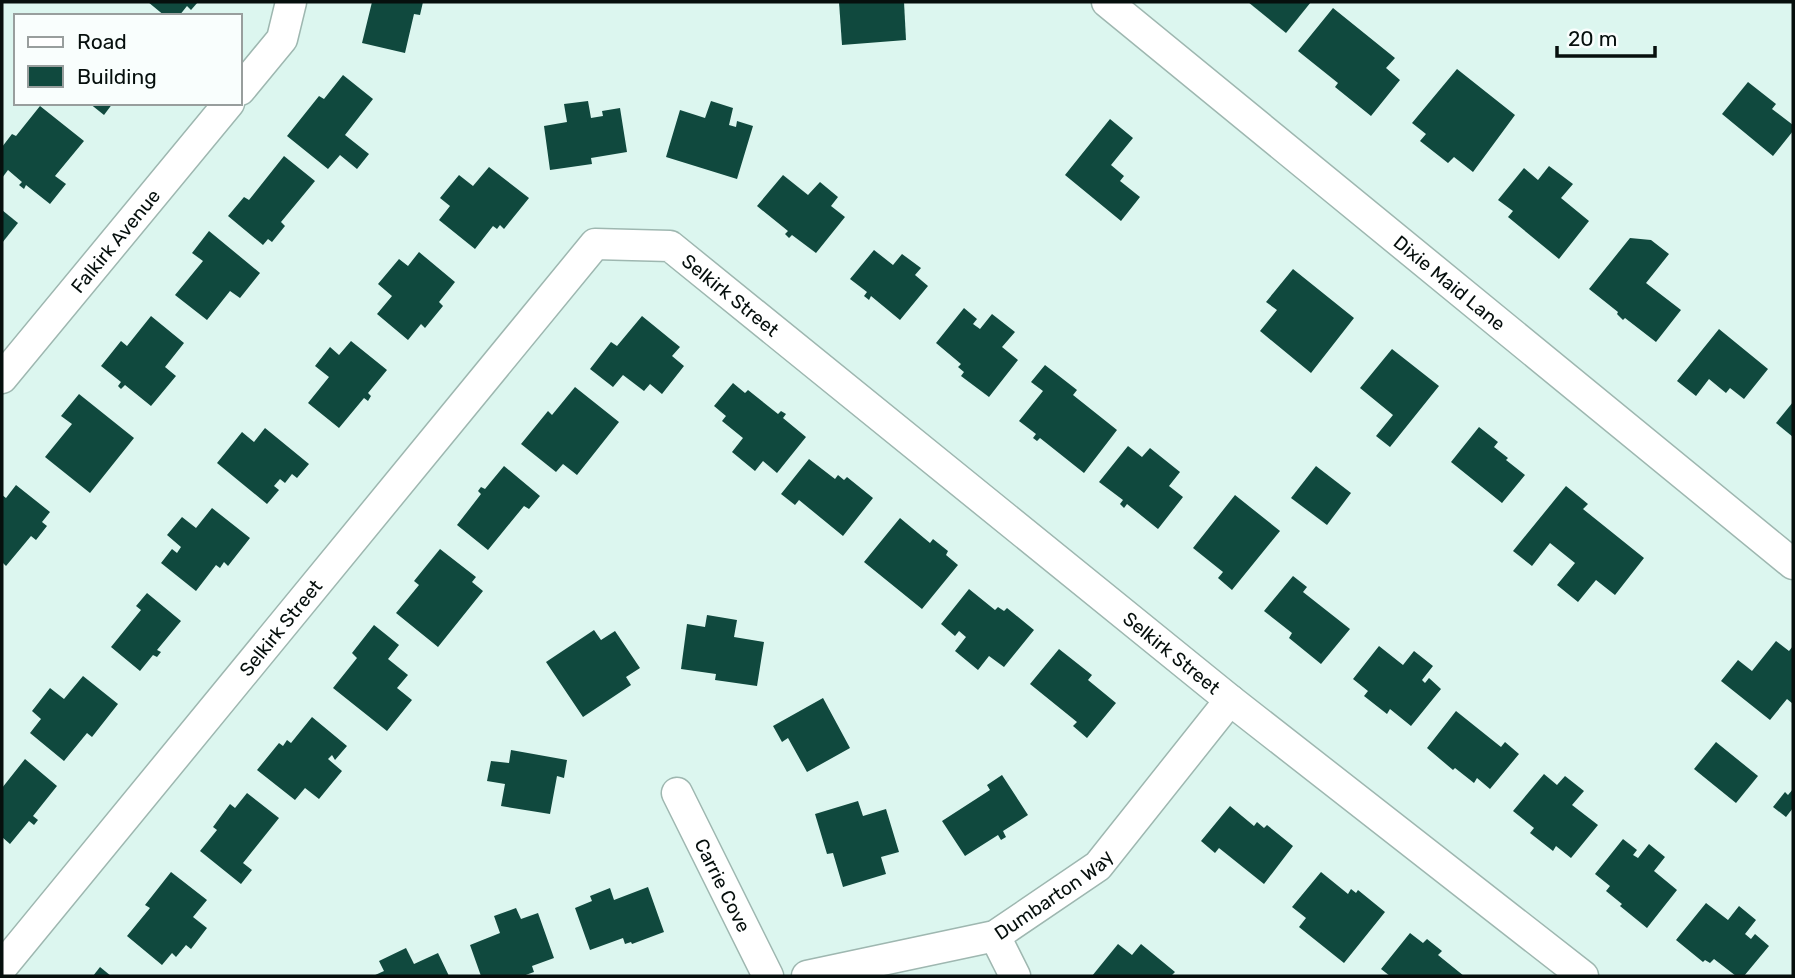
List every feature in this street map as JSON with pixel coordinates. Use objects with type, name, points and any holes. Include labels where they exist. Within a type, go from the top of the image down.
[{"type":"street","points":[[242,88],[282,39],[291,2]]},
{"type":"street","name":"Dixie Maid Lane","points":[[1107,2],[1793,564]]},
{"type":"street","name":"Falkirk Avenue","points":[[2,378],[227,105]]},
{"type":"street","name":"Selkirk Street","points":[[2,967],[595,244],[670,246],[1230,700],[1583,976]]},
{"type":"street","name":"Dumbarton Way","points":[[807,976],[995,936],[1098,866],[1230,700]]},
{"type":"street","name":"Carrie Cove","points":[[677,793],[768,976]]},
{"type":"street","points":[[995,936],[1015,976]]},
{"type":"building","points":[[148,2],[198,2],[191,10],[187,6],[181,14],[163,14]]},
{"type":"building","points":[[372,2],[423,2],[420,15],[414,14],[405,53],[362,43]]},
{"type":"building","points":[[839,2],[904,2],[906,40],[842,45]]},
{"type":"building","points":[[1248,2],[1311,2],[1286,33]]},
{"type":"building","points":[[1333,8],[1395,58],[1386,68],[1400,80],[1371,116],[1335,87],[1338,83],[1298,51]]},
{"type":"building","points":[[1457,69],[1515,115],[1473,172],[1454,157],[1448,163],[1420,141],[1426,134],[1412,123]]},
{"type":"building","points":[[343,75],[373,99],[345,135],[369,154],[357,169],[340,155],[328,169],[287,136],[319,96],[324,99]]},
{"type":"building","points":[[1748,82],[1776,104],[1772,109],[1793,125],[1793,131],[1773,156],[1722,114]]},
{"type":"building","points":[[588,101],[591,118],[603,116],[602,111],[620,108],[627,152],[591,158],[592,164],[550,170],[544,126],[567,122],[564,104]]},
{"type":"building","points":[[711,101],[733,108],[729,125],[736,127],[737,121],[753,126],[737,179],[666,157],[680,110],[705,118]]},
{"type":"building","points":[[92,105],[112,105],[104,115]]},
{"type":"building","points":[[40,106],[84,141],[55,176],[66,184],[50,204],[26,185],[24,189],[19,185],[22,182],[8,170],[2,178],[2,147],[12,134],[16,136]]},
{"type":"building","points":[[1110,119],[1133,138],[1111,165],[1124,176],[1120,181],[1140,197],[1121,221],[1065,175]]},
{"type":"building","points":[[284,156],[315,181],[281,222],[285,226],[272,242],[268,239],[263,245],[228,216],[244,197],[249,200]]},
{"type":"building","points":[[1549,166],[1573,184],[1561,198],[1589,221],[1559,259],[1508,217],[1513,211],[1498,200],[1524,168],[1538,180]]},
{"type":"building","points":[[489,167],[529,198],[504,229],[500,225],[497,229],[493,226],[475,249],[439,220],[450,206],[440,198],[459,175],[473,186]]},
{"type":"building","points":[[783,175],[808,195],[820,182],[838,197],[831,206],[845,217],[816,253],[792,235],[789,238],[785,234],[788,231],[757,206]]},
{"type":"building","points":[[2,210],[18,223],[2,243]]},
{"type":"building","points":[[209,231],[260,273],[240,298],[230,291],[207,320],[175,295],[203,261],[192,253]]},
{"type":"building","points":[[1630,238],[1651,240],[1669,254],[1646,283],[1681,310],[1656,342],[1625,318],[1623,320],[1618,312],[1589,289]]},
{"type":"building","points":[[874,250],[893,265],[902,254],[921,268],[915,275],[928,286],[900,320],[871,296],[869,300],[864,296],[867,292],[850,279]]},
{"type":"building","points":[[419,252],[455,282],[439,302],[443,306],[425,328],[421,324],[408,340],[377,314],[392,296],[378,284],[399,259],[408,266]]},
{"type":"building","points":[[1293,269],[1354,318],[1311,373],[1260,331],[1277,310],[1266,302]]},
{"type":"building","points":[[964,308],[977,319],[973,324],[980,329],[992,314],[1015,332],[1002,347],[1018,360],[989,397],[961,376],[964,372],[958,367],[961,364],[936,343]]},
{"type":"building","points":[[151,316],[184,343],[165,367],[176,376],[151,406],[125,385],[121,389],[118,386],[121,382],[101,366],[121,341],[127,346]]},
{"type":"building","points":[[642,316],[680,347],[672,356],[684,366],[662,394],[650,384],[644,391],[623,375],[613,387],[590,369],[611,342],[617,346]]},
{"type":"building","points":[[1719,329],[1768,369],[1744,399],[1730,388],[1726,393],[1709,379],[1696,396],[1677,381]]},
{"type":"building","points":[[351,341],[387,370],[368,393],[371,396],[368,401],[364,398],[339,428],[308,403],[329,377],[315,366],[330,347],[339,355]]},
{"type":"building","points":[[1392,349],[1439,386],[1390,447],[1376,436],[1393,415],[1360,388]]},
{"type":"building","points":[[1045,365],[1077,390],[1073,395],[1117,430],[1084,473],[1040,438],[1037,441],[1033,438],[1036,434],[1019,421],[1043,391],[1031,382]]},
{"type":"building","points":[[733,383],[745,393],[748,390],[778,414],[781,411],[786,414],[783,418],[806,437],[777,473],[763,461],[755,471],[732,452],[743,438],[722,421],[726,416],[714,406]]},
{"type":"building","points":[[575,387],[619,422],[577,475],[563,464],[556,472],[521,444],[548,411],[552,415]]},
{"type":"building","points":[[79,394],[134,438],[90,493],[45,457],[72,424],[61,416]]},
{"type":"building","points":[[1793,402],[1793,437],[1776,423]]},
{"type":"building","points":[[1479,427],[1498,442],[1494,447],[1508,458],[1506,460],[1525,475],[1502,503],[1451,462]]},
{"type":"building","points":[[265,428],[309,464],[297,478],[292,474],[285,483],[280,479],[274,486],[279,490],[267,504],[217,463],[242,432],[254,442]]},
{"type":"building","points":[[1128,446],[1142,457],[1150,448],[1180,472],[1169,486],[1183,497],[1158,529],[1127,504],[1124,508],[1120,504],[1123,500],[1099,482]]},
{"type":"building","points":[[809,459],[835,479],[838,475],[844,480],[847,477],[873,498],[843,536],[799,500],[795,505],[781,494]]},
{"type":"building","points":[[504,466],[540,496],[529,509],[524,506],[488,550],[457,525],[481,494],[478,491],[481,487],[485,489]]},
{"type":"building","points":[[1316,466],[1351,493],[1327,525],[1291,498]]},
{"type":"building","points":[[16,485],[50,512],[42,522],[47,526],[36,540],[31,536],[6,566],[2,562],[2,495],[6,498]]},
{"type":"building","points":[[1566,486],[1588,504],[1583,509],[1644,558],[1615,595],[1596,580],[1578,602],[1557,585],[1575,563],[1550,543],[1532,566],[1513,551]]},
{"type":"building","points":[[1235,495],[1280,531],[1232,590],[1218,578],[1223,572],[1193,548]]},
{"type":"building","points":[[212,508],[250,538],[228,566],[224,562],[220,568],[216,565],[196,591],[161,563],[172,549],[177,553],[181,547],[167,535],[182,517],[196,528]]},
{"type":"building","points":[[900,518],[930,543],[933,539],[948,551],[946,555],[958,565],[922,609],[864,562]]},
{"type":"building","points":[[440,549],[476,577],[472,582],[483,591],[438,647],[396,613],[419,585],[414,581]]},
{"type":"building","points":[[1293,576],[1307,587],[1303,592],[1350,629],[1321,664],[1289,638],[1292,633],[1264,611]]},
{"type":"building","points":[[969,589],[995,610],[998,607],[1004,611],[1007,608],[1034,630],[1004,667],[989,656],[978,670],[955,651],[966,637],[959,631],[955,636],[941,624]]},
{"type":"building","points":[[147,593],[181,621],[157,650],[161,652],[157,657],[153,655],[140,671],[111,647],[141,610],[136,606]]},
{"type":"building","points":[[707,615],[737,620],[734,637],[764,642],[757,686],[715,680],[716,674],[681,669],[687,624],[705,627]]},
{"type":"building","points":[[374,625],[399,645],[388,659],[408,675],[397,688],[412,700],[387,731],[333,688],[357,658],[352,653]]},
{"type":"building","points":[[594,630],[601,640],[615,631],[640,668],[626,677],[631,685],[583,717],[546,662]]},
{"type":"building","points":[[1776,641],[1789,651],[1793,646],[1793,704],[1787,699],[1770,720],[1721,681],[1738,660],[1752,671]]},
{"type":"building","points":[[1379,646],[1403,665],[1414,651],[1433,666],[1422,680],[1425,683],[1429,678],[1441,689],[1411,726],[1390,709],[1387,714],[1364,696],[1368,691],[1353,679]]},
{"type":"building","points":[[1059,649],[1092,675],[1088,680],[1116,703],[1087,738],[1073,726],[1077,722],[1030,684]]},
{"type":"building","points":[[83,676],[118,704],[92,737],[87,733],[64,761],[30,733],[41,719],[32,711],[50,688],[64,699]]},
{"type":"building","points":[[823,698],[850,748],[807,772],[788,738],[782,742],[773,726]]},
{"type":"building","points":[[1456,711],[1501,747],[1505,742],[1519,754],[1490,789],[1477,778],[1474,783],[1455,768],[1453,770],[1427,748]]},
{"type":"building","points":[[312,717],[347,746],[335,760],[332,755],[328,759],[342,771],[319,799],[305,788],[295,800],[257,770],[279,743],[283,746],[287,740],[291,743]]},
{"type":"building","points":[[1716,742],[1758,776],[1736,803],[1694,769]]},
{"type":"building","points":[[511,750],[567,760],[564,778],[557,776],[550,814],[501,806],[505,784],[487,781],[491,761],[509,763]]},
{"type":"building","points":[[25,759],[57,786],[33,816],[38,820],[34,825],[29,821],[10,844],[2,837],[2,788]]},
{"type":"building","points":[[1544,774],[1557,785],[1565,776],[1584,791],[1572,805],[1598,825],[1571,858],[1556,846],[1553,851],[1530,833],[1534,828],[1513,811]]},
{"type":"building","points":[[1002,775],[1028,815],[1003,831],[1006,837],[1001,840],[998,835],[965,856],[942,821],[990,790],[987,785]]},
{"type":"building","points":[[1793,789],[1793,808],[1786,817],[1773,807],[1785,792],[1788,795]]},
{"type":"building","points":[[247,793],[279,818],[243,863],[252,870],[241,884],[200,851],[217,830],[213,827],[230,804],[235,808]]},
{"type":"building","points":[[858,801],[863,816],[886,809],[899,852],[881,857],[886,874],[843,887],[833,853],[827,854],[815,814]]},
{"type":"building","points":[[1230,806],[1254,826],[1257,822],[1264,828],[1267,825],[1293,846],[1264,884],[1219,848],[1215,853],[1201,841]]},
{"type":"building","points":[[1623,839],[1637,850],[1633,855],[1638,858],[1649,844],[1665,857],[1654,871],[1677,890],[1647,928],[1620,906],[1622,904],[1606,891],[1610,886],[1595,874]]},
{"type":"building","points":[[171,872],[207,900],[193,917],[207,928],[191,949],[186,945],[176,957],[172,953],[162,965],[127,936],[150,908],[145,905]]},
{"type":"building","points":[[1321,872],[1348,894],[1351,889],[1356,893],[1358,890],[1385,912],[1344,963],[1299,927],[1306,918],[1292,907]]},
{"type":"building","points":[[648,887],[664,932],[632,944],[625,944],[623,938],[590,950],[575,908],[592,901],[590,896],[610,888],[614,900]]},
{"type":"building","points":[[1706,903],[1728,920],[1739,906],[1756,920],[1745,934],[1751,939],[1755,934],[1769,946],[1744,976],[1736,976],[1714,959],[1710,963],[1705,960],[1703,962],[1676,940]]},
{"type":"building","points":[[516,908],[521,919],[538,913],[554,958],[532,966],[534,972],[523,976],[481,976],[470,945],[500,933],[494,916]]},
{"type":"building","points":[[1410,933],[1423,943],[1427,939],[1442,951],[1438,955],[1464,976],[1390,976],[1381,969]]},
{"type":"building","points":[[1118,944],[1132,955],[1141,944],[1175,972],[1171,976],[1092,976]]},
{"type":"building","points":[[406,948],[414,964],[438,953],[449,976],[373,976],[384,971],[379,961]]},
{"type":"building","points":[[100,967],[111,976],[93,976]]}]
